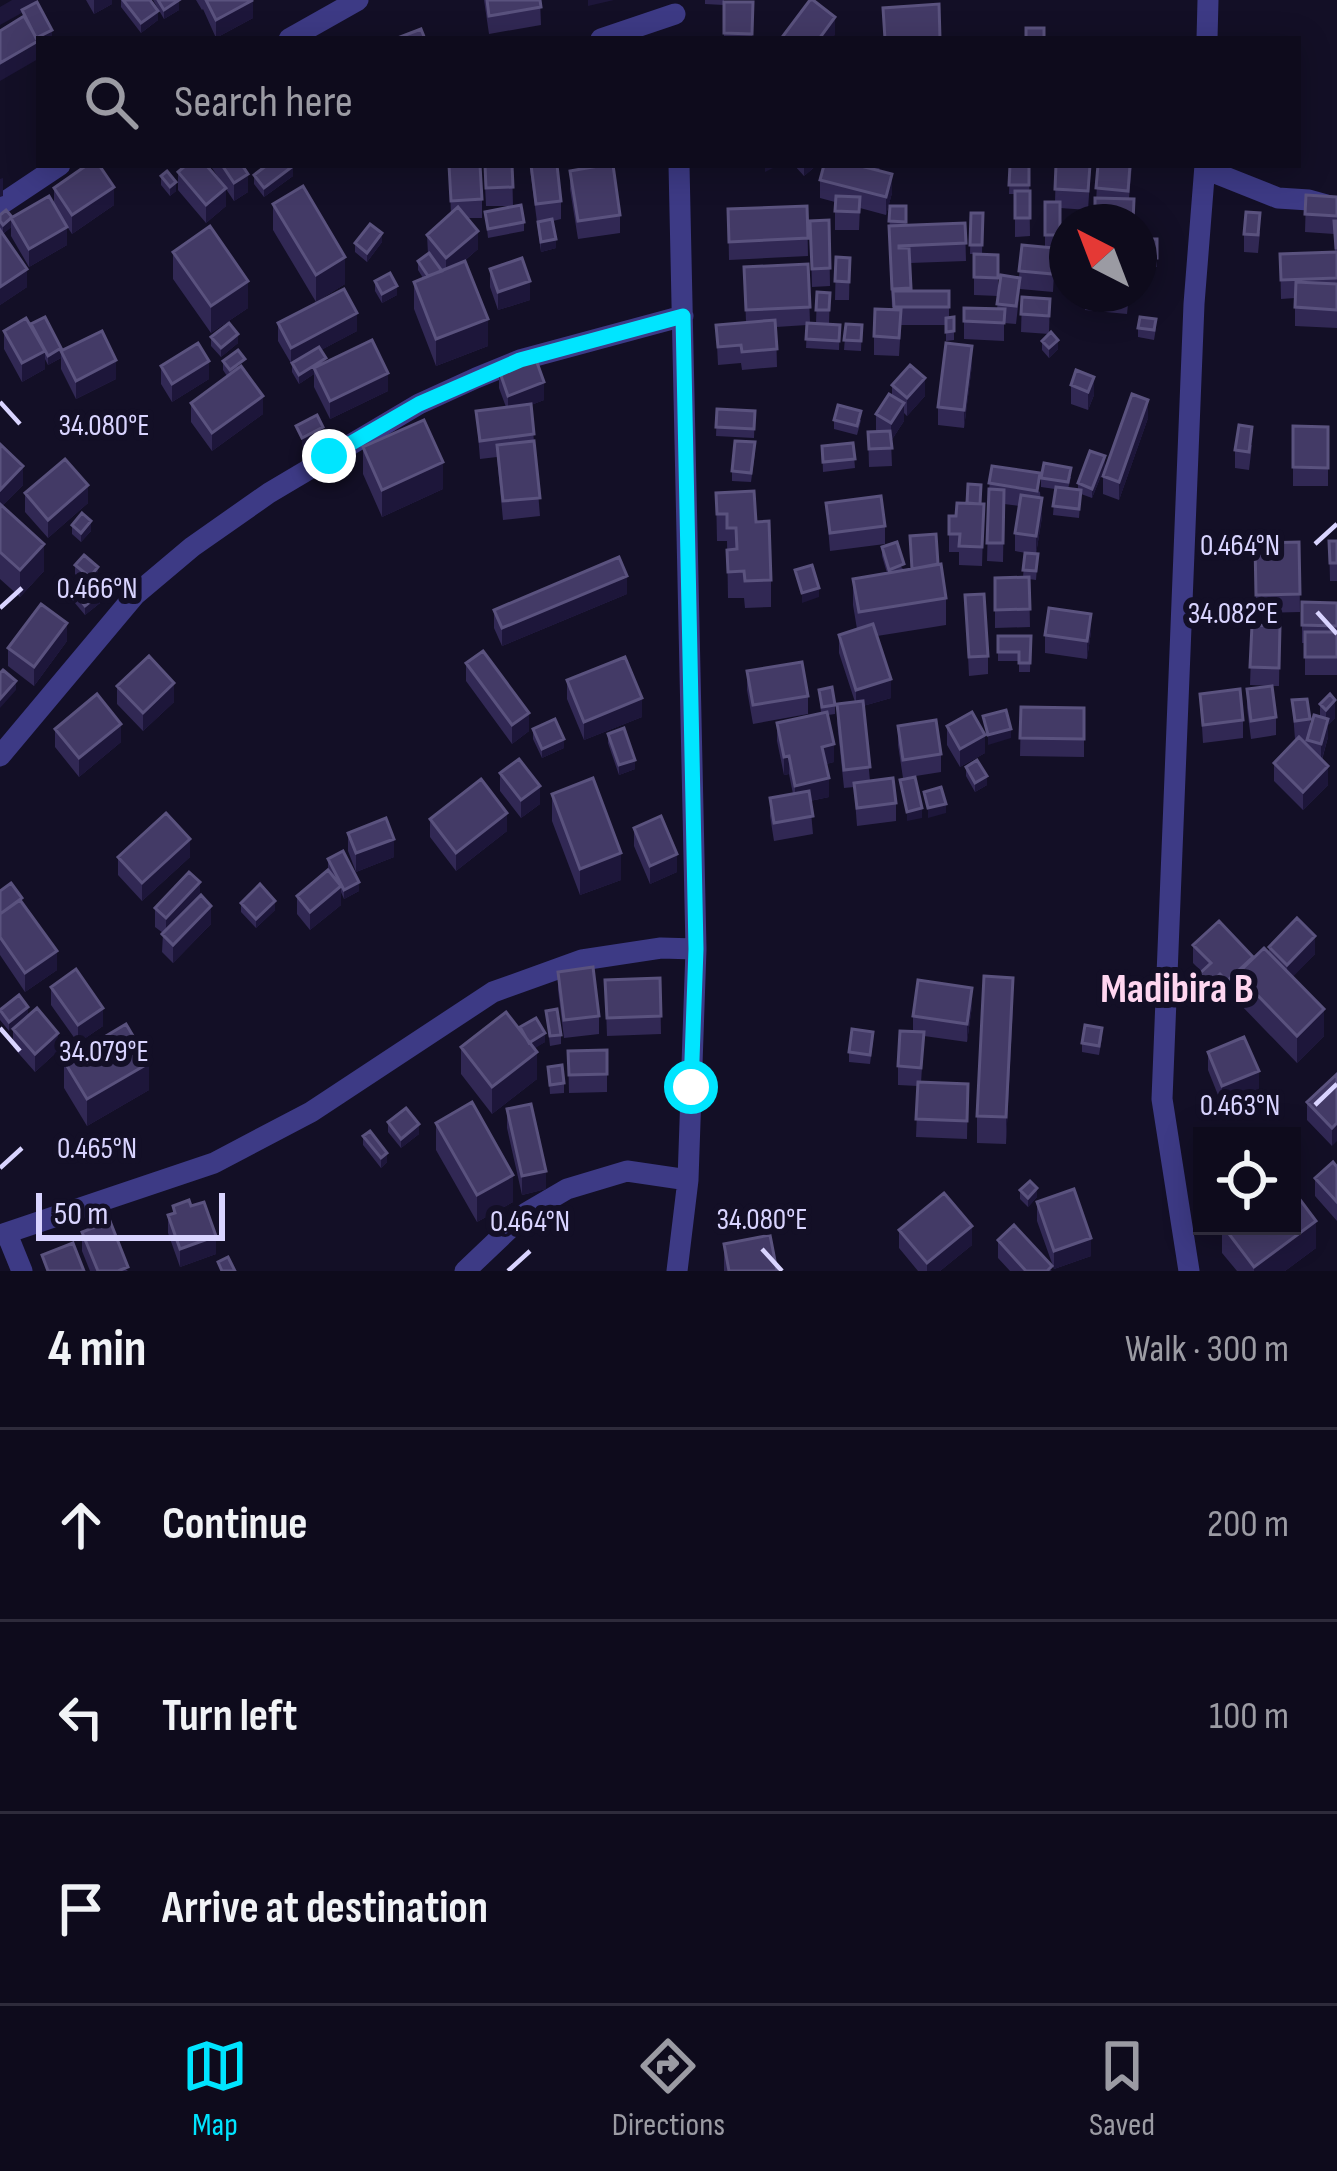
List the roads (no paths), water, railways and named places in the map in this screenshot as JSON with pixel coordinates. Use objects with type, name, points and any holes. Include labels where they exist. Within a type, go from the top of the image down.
[{"type":"street","points":[[294,36],[358,0]]},
{"type":"street","points":[[1207,36],[1208,0]]},
{"type":"street","points":[[608,36],[675,7]]},
{"type":"street","points":[[0,205],[56,168]]},
{"type":"street","points":[[677,1271],[688,1180],[696,949],[679,168]]},
{"type":"street","points":[[1189,1271],[1162,1100],[1194,304],[1205,168]]},
{"type":"street","points":[[1207,168],[1278,198],[1337,208]]},
{"type":"street","points":[[0,756],[135,595],[192,547],[269,493],[419,404],[498,369],[683,316]]},
{"type":"street","points":[[22,1271],[3,1234],[214,1163],[311,1112],[493,992],[582,960],[662,948],[696,949]]},
{"type":"street","points":[[465,1271],[526,1213],[567,1189],[627,1171],[688,1180]]},
{"type":"district","name":"Madibira B","points":[[1177,987]]}]
